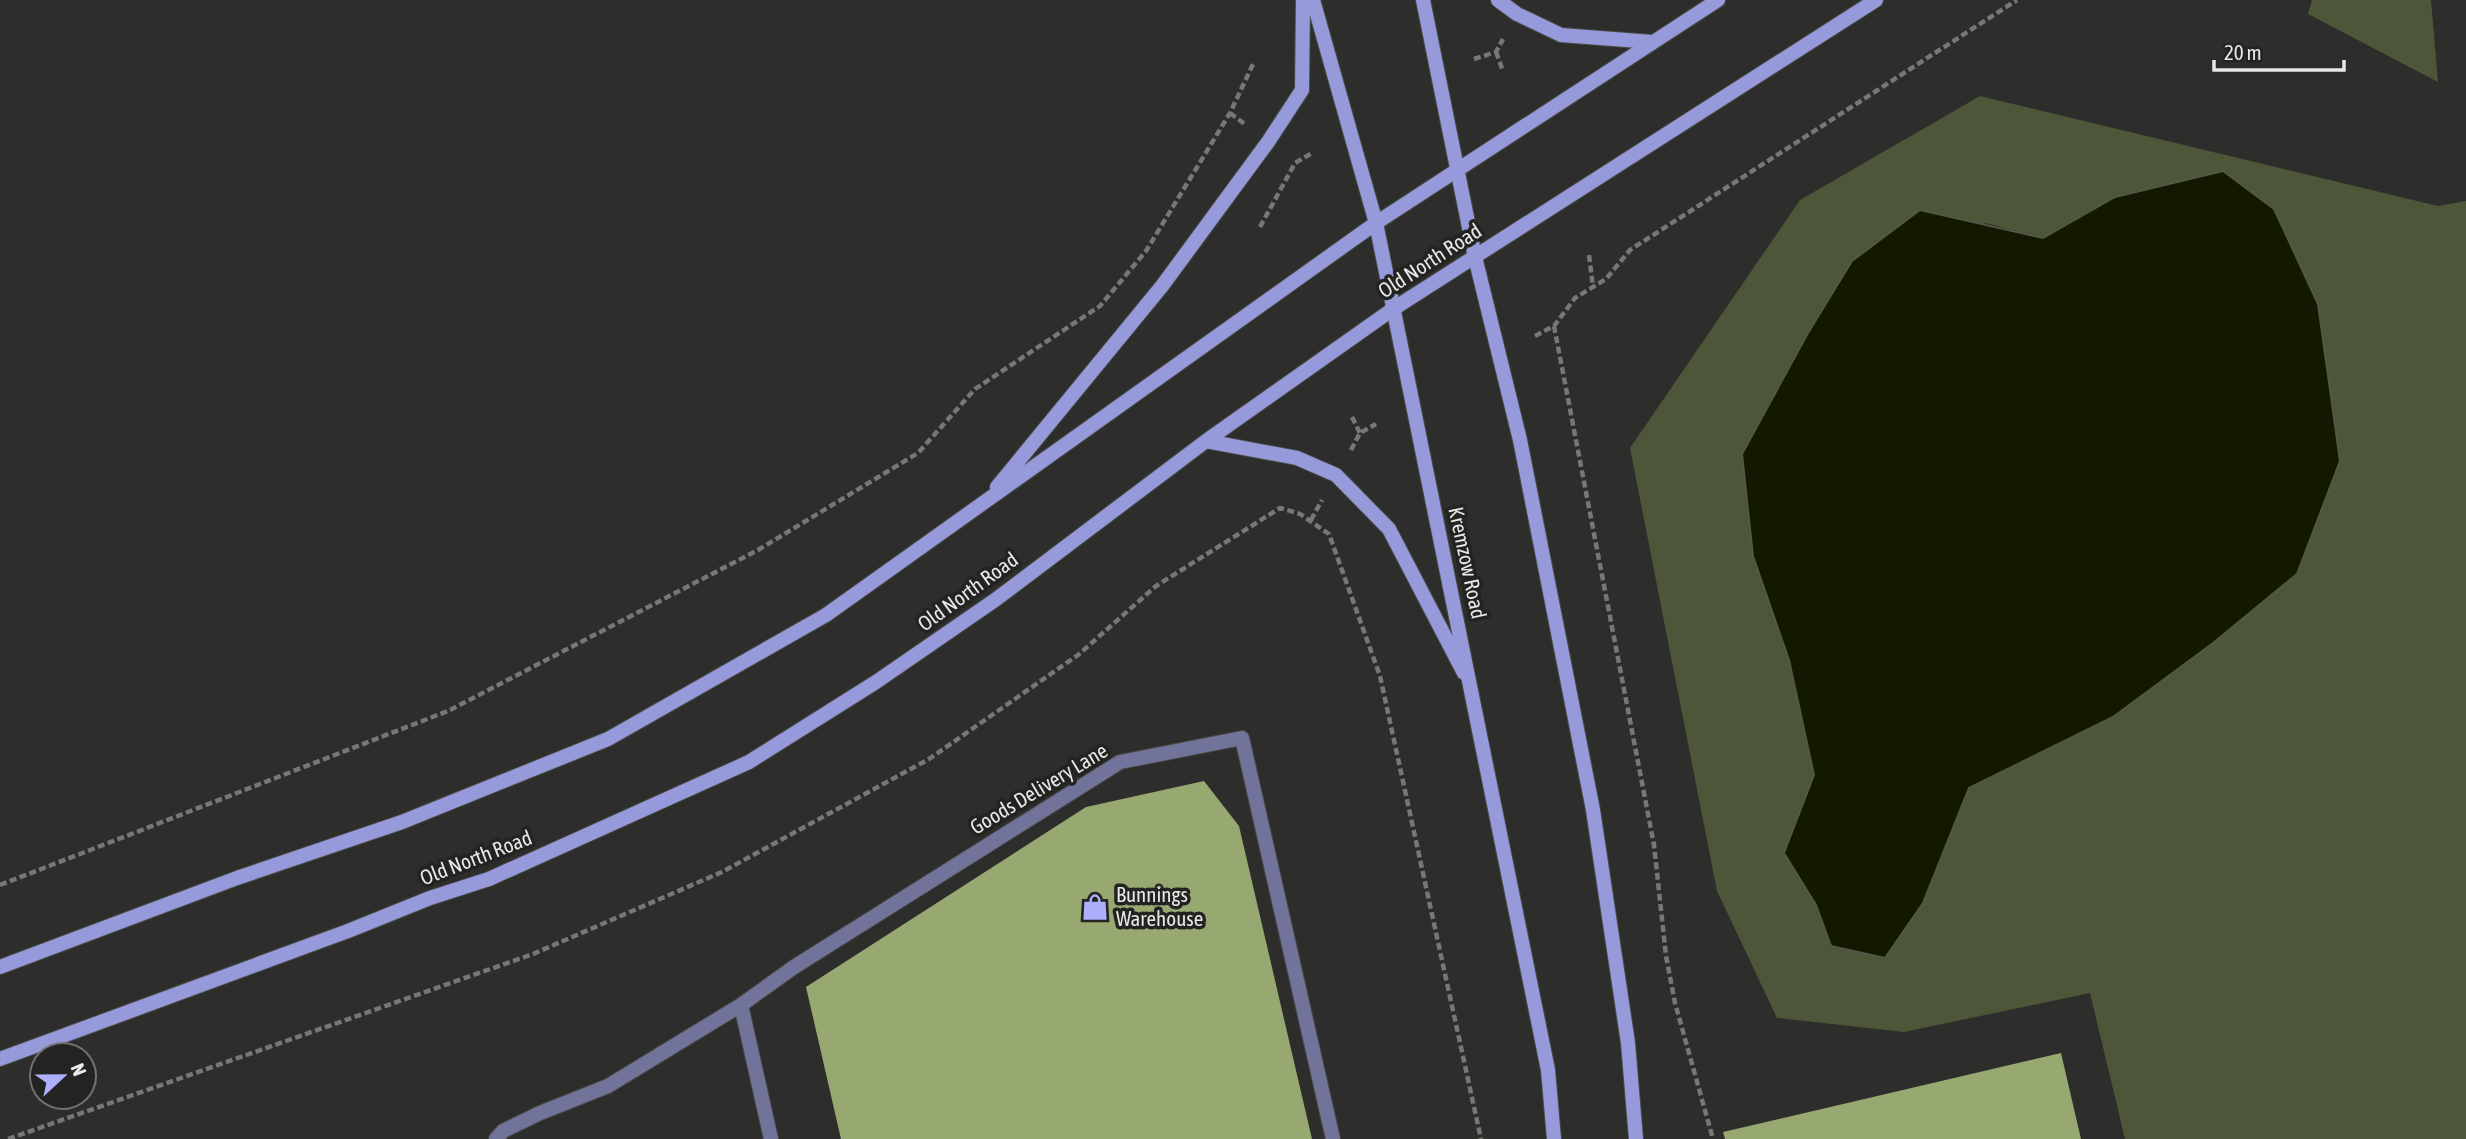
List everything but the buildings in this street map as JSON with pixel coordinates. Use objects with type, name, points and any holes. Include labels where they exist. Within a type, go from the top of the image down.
[{"type":"main road","points":[[985,502],[1162,286],[1268,142],[1302,90],[1303,0]]},
{"type":"main road","name":"Kremzow Road","points":[[1313,0],[1376,223],[1548,1070],[1554,1139]]},
{"type":"main road","points":[[1423,0],[1475,257],[1520,440],[1593,810],[1628,1043],[1636,1139]]},
{"type":"main road","points":[[1498,0],[1517,14],[1560,35],[1653,42]]},
{"type":"main road","points":[[0,967],[237,878],[402,822],[608,739],[826,615],[1376,223],[1718,0]]},
{"type":"main road","name":"Old North Road","points":[[0,1059],[335,936],[430,898],[489,879],[749,762],[876,682],[984,608],[1206,441],[1393,309],[1876,0]]},
{"type":"main road","points":[[1206,441],[1297,458],[1336,475],[1390,529],[1472,689]]},
{"type":"lane","name":"Goods Delivery Lane","points":[[741,1004],[794,967],[1120,762],[1242,738],[1333,1139]]},
{"type":"lane","points":[[496,1139],[503,1131],[540,1113],[608,1086],[741,1004],[771,1139]]},
{"type":"path","points":[[1535,337],[1554,326],[1576,298],[1606,279],[1630,250],[2017,0]]},
{"type":"path","points":[[1474,59],[1496,52],[1503,71]]},
{"type":"path","points":[[0,884],[448,711],[758,550],[918,453],[975,389],[1100,306],[1146,251],[1230,113],[1254,62]]},
{"type":"path","points":[[1230,113],[1253,130]]},
{"type":"path","points":[[1260,227],[1295,163],[1312,153]]},
{"type":"path","points":[[1589,255],[1593,287]]},
{"type":"path","points":[[1554,326],[1654,845],[1666,957],[1675,1003],[1713,1139]]},
{"type":"path","points":[[1352,417],[1360,433]]},
{"type":"path","points":[[1347,456],[1360,433],[1376,424]]},
{"type":"path","points":[[1311,520],[1325,494]]},
{"type":"path","points":[[8,1139],[533,954],[722,872],[929,759],[1078,655],[1156,586],[1279,508],[1300,514],[1329,534],[1380,676],[1481,1139]]},
{"type":"shaded area","points":[[2312,0],[2431,0],[2438,82],[2308,14]]},
{"type":"shaded area","points":[[1980,96],[2438,206],[2466,201],[2466,1139],[2125,1139],[2090,993],[1904,1032],[1777,1018],[1717,891],[1630,448],[1800,200]],"holes":[[[2115,197],[2297,574],[2213,643],[2113,717],[1969,788],[1923,903],[1831,946],[1816,905],[1784,853],[1814,775],[1789,660],[1753,556],[1742,454],[1808,333],[1852,261],[1986,223],[2043,238]]]},
{"type":"shaded area","points":[[2223,171],[2274,209],[2318,304],[2340,461],[2297,574],[2213,643],[2113,717],[1969,788],[1923,903],[1885,958],[1831,946],[1816,905],[1784,853],[1814,775],[1789,660],[1753,556],[1742,454],[1808,333],[1852,261],[1920,210],[2043,238],[2115,197]]},
{"type":"place","name":"Bunnings Warehouse","points":[[1095,907]]}]
